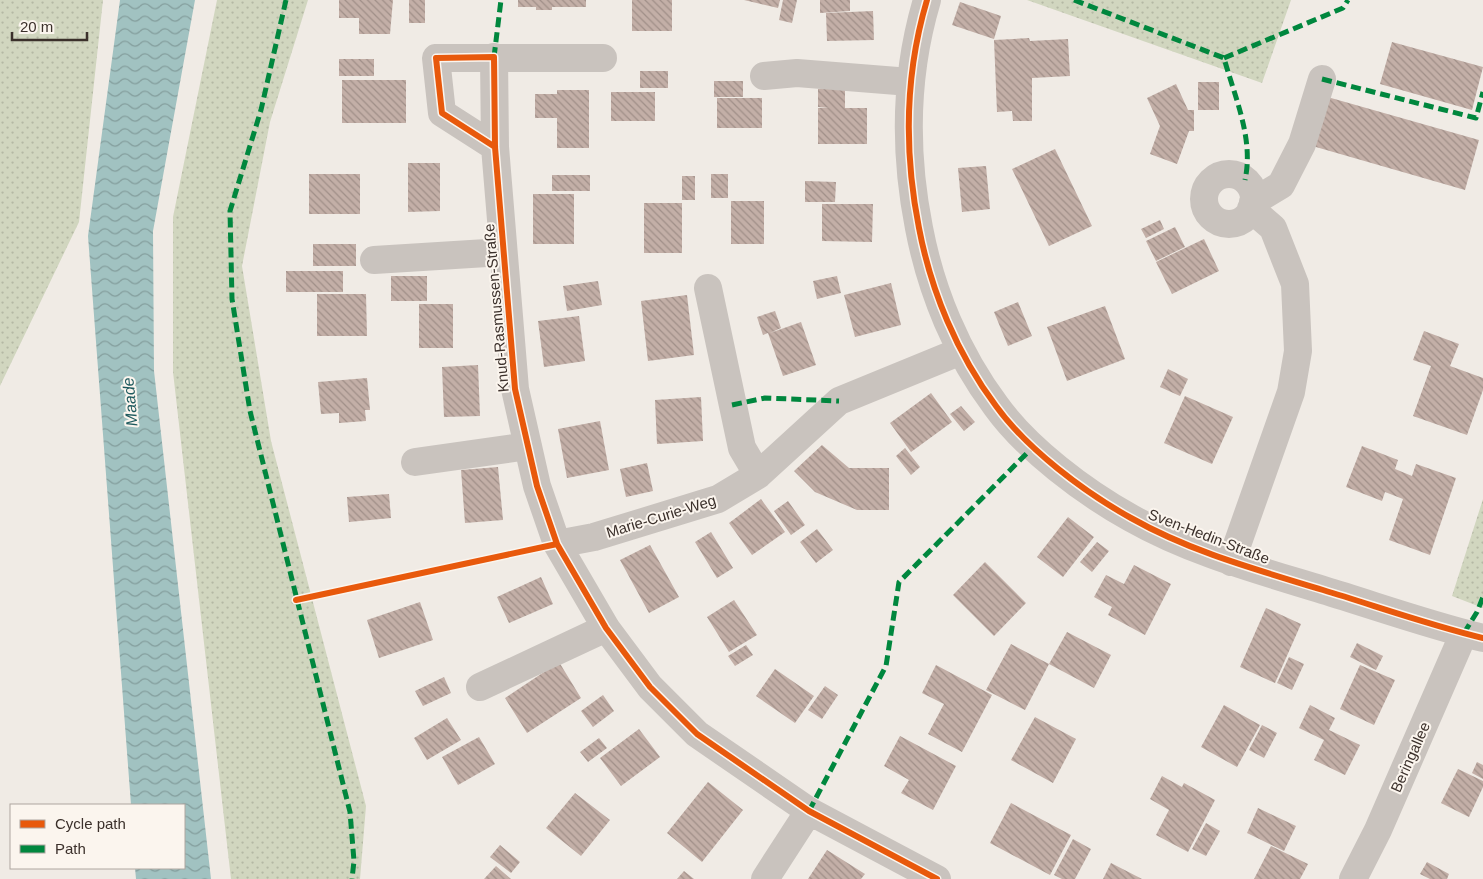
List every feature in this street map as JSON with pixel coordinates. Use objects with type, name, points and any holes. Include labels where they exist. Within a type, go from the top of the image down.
[{"type":"street","name":"Sven-Hedin-Straße","points":[[928,0],[919,29],[910,82],[910,185],[926,266],[961,351],[996,407],[1033,447],[1080,484],[1130,518],[1180,542],[1231,562],[1473,636]]},
{"type":"street","name":"Knud-Rasmussen-Straße","points":[[494,57],[495,147],[502,252],[515,389],[536,486],[557,544],[606,628],[650,687],[697,734],[809,811],[936,879]]},
{"type":"street","points":[[495,147],[442,113],[436,58],[603,58]]},
{"type":"street","points":[[764,76],[798,73],[910,82]]},
{"type":"street","points":[[1231,562],[1291,392],[1298,351],[1294,284],[1273,228],[1252,206],[1281,185],[1302,144],[1322,79]]},
{"type":"street","points":[[374,260],[502,252]]},
{"type":"street","points":[[708,288],[742,448],[758,475]]},
{"type":"street","name":"Marie-Curie-Weg","points":[[557,544],[594,537],[718,499],[758,475],[839,401],[961,351]]},
{"type":"street","points":[[415,462],[528,446]]},
{"type":"street","points":[[480,687],[606,628]]},
{"type":"street","name":"Beringallee","points":[[1353,879],[1473,636]]},
{"type":"street","points":[[765,879],[809,811]]},
{"type":"green space","points":[[0,0],[103,0],[79,222],[0,386]]},
{"type":"green space","points":[[217,0],[308,0],[270,122],[242,266],[271,441],[366,806],[360,879],[231,879],[173,372],[173,217]]},
{"type":"green space","points":[[1027,0],[1291,0],[1262,83]]},
{"type":"green space","points":[[1483,499],[1483,608],[1452,596]]},
{"type":"water","name":"Maade","points":[[120,0],[195,0],[153,231],[154,371],[211,879],[136,879],[135,869],[185,869],[185,804],[131,804],[88,236]]},
{"type":"building","points":[[339,0],[393,0],[390,34],[359,34],[359,18],[339,18]]},
{"type":"building","points":[[409,0],[425,0],[425,23],[409,23]]},
{"type":"building","points":[[518,0],[586,0],[586,7],[552,7],[552,10],[536,10],[536,7],[518,7]]},
{"type":"building","points":[[632,0],[672,0],[672,31],[632,31]]},
{"type":"building","points":[[744,0],[780,0],[778,8]]},
{"type":"building","points":[[783,0],[797,0],[792,23],[779,20]]},
{"type":"building","points":[[820,0],[850,0],[850,11],[820,13]]},
{"type":"building","points":[[960,2],[1001,16],[994,39],[952,25]]},
{"type":"building","points":[[873,11],[874,40],[827,41],[826,13]]},
{"type":"building","points":[[1029,38],[1030,41],[1068,39],[1070,76],[1032,78],[1032,121],[1013,121],[1012,111],[997,112],[994,40]]},
{"type":"building","points":[[1392,42],[1483,67],[1472,110],[1380,84]]},
{"type":"building","points":[[339,59],[374,59],[374,76],[339,76]]},
{"type":"building","points":[[640,71],[668,71],[668,88],[640,88]]},
{"type":"building","points":[[342,80],[406,80],[406,123],[342,123]]},
{"type":"building","points":[[714,81],[743,81],[743,97],[714,97]]},
{"type":"building","points":[[1198,82],[1219,82],[1219,110],[1198,110]]},
{"type":"building","points":[[1176,84],[1188,110],[1194,110],[1194,131],[1189,131],[1177,164],[1150,154],[1160,126],[1147,98]]},
{"type":"building","points":[[818,89],[845,89],[845,108],[867,108],[867,144],[818,144],[818,108],[829,107],[818,107]]},
{"type":"building","points":[[557,90],[589,90],[589,148],[557,148],[557,118],[535,118],[535,94],[557,94]]},
{"type":"building","points":[[611,92],[655,92],[655,121],[611,121]]},
{"type":"building","points":[[1324,96],[1479,140],[1465,190],[1309,145]]},
{"type":"building","points":[[717,98],[762,98],[762,128],[717,128]]},
{"type":"building","points":[[1055,149],[1092,226],[1049,246],[1012,169]]},
{"type":"building","points":[[408,163],[440,163],[440,211],[408,212]]},
{"type":"building","points":[[986,166],[990,209],[962,212],[958,168]]},
{"type":"building","points":[[309,174],[360,174],[360,214],[309,214]]},
{"type":"building","points":[[711,174],[728,174],[728,198],[711,198]]},
{"type":"building","points":[[552,175],[590,175],[590,191],[552,191]]},
{"type":"building","points":[[682,176],[695,176],[695,200],[682,200]]},
{"type":"building","points":[[805,181],[836,182],[835,202],[805,202]]},
{"type":"building","points":[[533,194],[574,194],[574,244],[533,244]]},
{"type":"building","points":[[731,201],[764,201],[764,244],[731,244]]},
{"type":"building","points":[[644,203],[682,203],[682,253],[644,253]]},
{"type":"building","points":[[822,204],[873,204],[872,242],[822,241]]},
{"type":"building","points":[[1160,220],[1164,229],[1146,238],[1141,229]]},
{"type":"building","points":[[1175,227],[1185,247],[1156,261],[1146,241]]},
{"type":"building","points":[[1204,239],[1219,271],[1172,294],[1156,262]]},
{"type":"building","points":[[313,244],[356,244],[356,266],[313,266]]},
{"type":"building","points":[[286,271],[343,271],[343,292],[286,292]]},
{"type":"building","points":[[391,276],[427,276],[427,301],[391,301]]},
{"type":"building","points":[[837,276],[841,293],[817,299],[813,281]]},
{"type":"building","points":[[598,281],[602,305],[567,311],[563,286]]},
{"type":"building","points":[[891,283],[901,325],[855,337],[844,295]]},
{"type":"building","points":[[317,294],[366,294],[367,336],[317,336]]},
{"type":"building","points":[[687,295],[694,355],[648,361],[641,301]]},
{"type":"building","points":[[1018,302],[1032,336],[1008,346],[994,312]]},
{"type":"building","points":[[419,304],[453,304],[453,348],[419,348]]},
{"type":"building","points":[[1105,306],[1125,359],[1067,381],[1047,327]]},
{"type":"building","points":[[775,311],[781,328],[770,333],[801,322],[816,365],[783,376],[768,333],[763,335],[757,317]]},
{"type":"building","points":[[579,316],[585,361],[544,367],[538,321]]},
{"type":"building","points":[[1424,331],[1459,344],[1450,366],[1483,378],[1483,390],[1467,435],[1413,416],[1431,366],[1413,360]]},
{"type":"building","points":[[478,365],[480,416],[444,417],[442,367]]},
{"type":"building","points":[[1168,369],[1188,379],[1180,396],[1160,387]]},
{"type":"building","points":[[367,378],[370,410],[365,410],[366,421],[339,423],[339,413],[321,414],[318,382]]},
{"type":"building","points":[[931,393],[952,422],[911,452],[890,423]]},
{"type":"building","points":[[1185,396],[1233,417],[1212,464],[1164,443]]},
{"type":"building","points":[[701,397],[703,441],[657,444],[655,400]]},
{"type":"building","points":[[961,406],[975,422],[964,431],[950,414]]},
{"type":"building","points":[[600,421],[609,470],[567,478],[558,429]]},
{"type":"building","points":[[822,445],[849,468],[889,468],[889,510],[857,510],[815,492],[794,471]]},
{"type":"building","points":[[1362,446],[1398,460],[1395,469],[1412,476],[1416,464],[1456,478],[1430,555],[1389,540],[1403,499],[1385,492],[1382,501],[1346,487]]},
{"type":"building","points":[[905,448],[920,467],[911,475],[896,456]]},
{"type":"building","points":[[647,463],[653,491],[626,497],[620,469]]},
{"type":"building","points":[[498,467],[503,520],[465,523],[461,470]]},
{"type":"building","points":[[389,494],[391,518],[349,522],[347,497]]},
{"type":"building","points":[[761,499],[785,532],[752,555],[729,523]]},
{"type":"building","points":[[788,501],[805,525],[791,535],[774,511]]},
{"type":"building","points":[[1068,517],[1094,537],[1063,577],[1037,557]]},
{"type":"building","points":[[817,529],[833,550],[816,563],[800,542]]},
{"type":"building","points":[[711,532],[733,568],[717,578],[695,542]]},
{"type":"building","points":[[1097,542],[1109,551],[1092,572],[1080,562]]},
{"type":"building","points":[[650,545],[679,597],[649,613],[620,560]]},
{"type":"building","points":[[985,562],[1026,603],[994,636],[953,595]]},
{"type":"building","points":[[1134,565],[1171,584],[1145,635],[1108,615],[1112,607],[1094,597],[1106,575],[1124,584]]},
{"type":"building","points":[[541,577],[553,604],[509,623],[497,597]]},
{"type":"building","points":[[734,600],[757,635],[729,652],[707,617]]},
{"type":"building","points":[[420,602],[433,640],[379,658],[367,620]]},
{"type":"building","points":[[1266,608],[1301,624],[1275,683],[1240,667]]},
{"type":"building","points":[[1067,632],[1111,655],[1094,688],[1049,664]]},
{"type":"building","points":[[1357,643],[1383,656],[1376,670],[1350,657]]},
{"type":"building","points":[[1011,644],[1049,664],[1025,710],[986,690]]},
{"type":"building","points":[[746,645],[753,655],[735,666],[728,656]]},
{"type":"building","points":[[1289,657],[1304,664],[1292,690],[1277,683]]},
{"type":"building","points":[[559,662],[581,698],[527,733],[505,698]]},
{"type":"building","points":[[936,665],[992,695],[962,752],[928,734],[944,704],[922,693]]},
{"type":"building","points":[[1360,665],[1395,680],[1374,725],[1340,709]]},
{"type":"building","points":[[775,669],[814,696],[795,723],[756,696]]},
{"type":"building","points":[[444,677],[451,693],[423,706],[415,691]]},
{"type":"building","points":[[825,686],[838,695],[822,719],[808,710]]},
{"type":"building","points":[[603,695],[614,711],[593,727],[581,711]]},
{"type":"building","points":[[1224,705],[1260,725],[1237,767],[1201,747]]},
{"type":"building","points":[[1310,705],[1335,718],[1324,740],[1299,728]]},
{"type":"building","points":[[1035,717],[1076,739],[1053,783],[1011,760]]},
{"type":"building","points":[[447,718],[461,740],[427,760],[414,738]]},
{"type":"building","points":[[1262,725],[1277,733],[1264,758],[1249,750]]},
{"type":"building","points":[[639,729],[660,757],[621,786],[600,758]]},
{"type":"building","points":[[1329,730],[1360,745],[1345,775],[1314,760]]},
{"type":"building","points":[[900,736],[956,766],[933,810],[901,793],[909,780],[884,766]]},
{"type":"building","points":[[479,737],[495,764],[458,785],[442,757]]},
{"type":"building","points":[[599,738],[607,748],[588,762],[580,752]]},
{"type":"building","points":[[1477,762],[1483,765],[1483,779],[1472,773]]},
{"type":"building","points":[[1458,769],[1483,781],[1483,787],[1469,817],[1441,803]]},
{"type":"building","points":[[1162,776],[1182,787],[1184,783],[1215,800],[1188,852],[1156,835],[1169,810],[1150,799]]},
{"type":"building","points":[[708,782],[743,810],[702,862],[667,833]]},
{"type":"building","points":[[575,793],[610,820],[581,856],[546,828]]},
{"type":"building","points":[[1011,803],[1071,835],[1050,875],[990,843]]},
{"type":"building","points":[[1258,808],[1296,826],[1284,851],[1247,833]]},
{"type":"building","points":[[1206,823],[1220,831],[1206,856],[1192,849]]},
{"type":"building","points":[[1073,839],[1091,849],[1075,879],[1062,879],[1054,875]]},
{"type":"building","points":[[500,845],[520,862],[511,873],[490,857]]},
{"type":"building","points":[[1271,846],[1308,864],[1300,879],[1254,879]]},
{"type":"building","points":[[827,850],[865,874],[861,879],[808,879]]},
{"type":"building","points":[[1427,862],[1449,874],[1447,879],[1430,879],[1420,874]]},
{"type":"building","points":[[1111,863],[1142,879],[1103,879]]},
{"type":"building","points":[[496,866],[511,879],[484,879]]},
{"type":"building","points":[[684,871],[694,879],[677,879]]},
{"type":"marked path","points":[[286,0],[261,110],[230,211],[232,299],[250,411],[350,812],[354,861],[352,879]]},
{"type":"marked path","points":[[494,57],[501,0]]},
{"type":"marked path","points":[[1074,0],[1224,58],[1238,103],[1245,134],[1247,149],[1245,180]]},
{"type":"marked path","points":[[1224,58],[1343,8],[1348,0]]},
{"type":"marked path","points":[[1322,79],[1476,118],[1483,92]]},
{"type":"marked path","points":[[732,405],[765,398],[839,401]]},
{"type":"marked path","points":[[809,811],[886,666],[899,582],[1033,447]]},
{"type":"marked path","points":[[1464,633],[1477,612],[1483,597]]},
{"type":"cycle path","points":[[927,0],[914,56],[909,113],[911,171],[919,228],[924,252],[947,321],[969,365],[1009,422],[1040,453],[1094,496],[1131,518],[1177,541],[1250,567],[1483,638]]},
{"type":"cycle path","points":[[495,147],[442,113],[436,58],[494,57],[495,147],[515,389],[537,486],[557,544],[606,628],[650,687],[697,734],[809,811],[937,879]]},
{"type":"cycle path","points":[[296,600],[557,544]]}]
